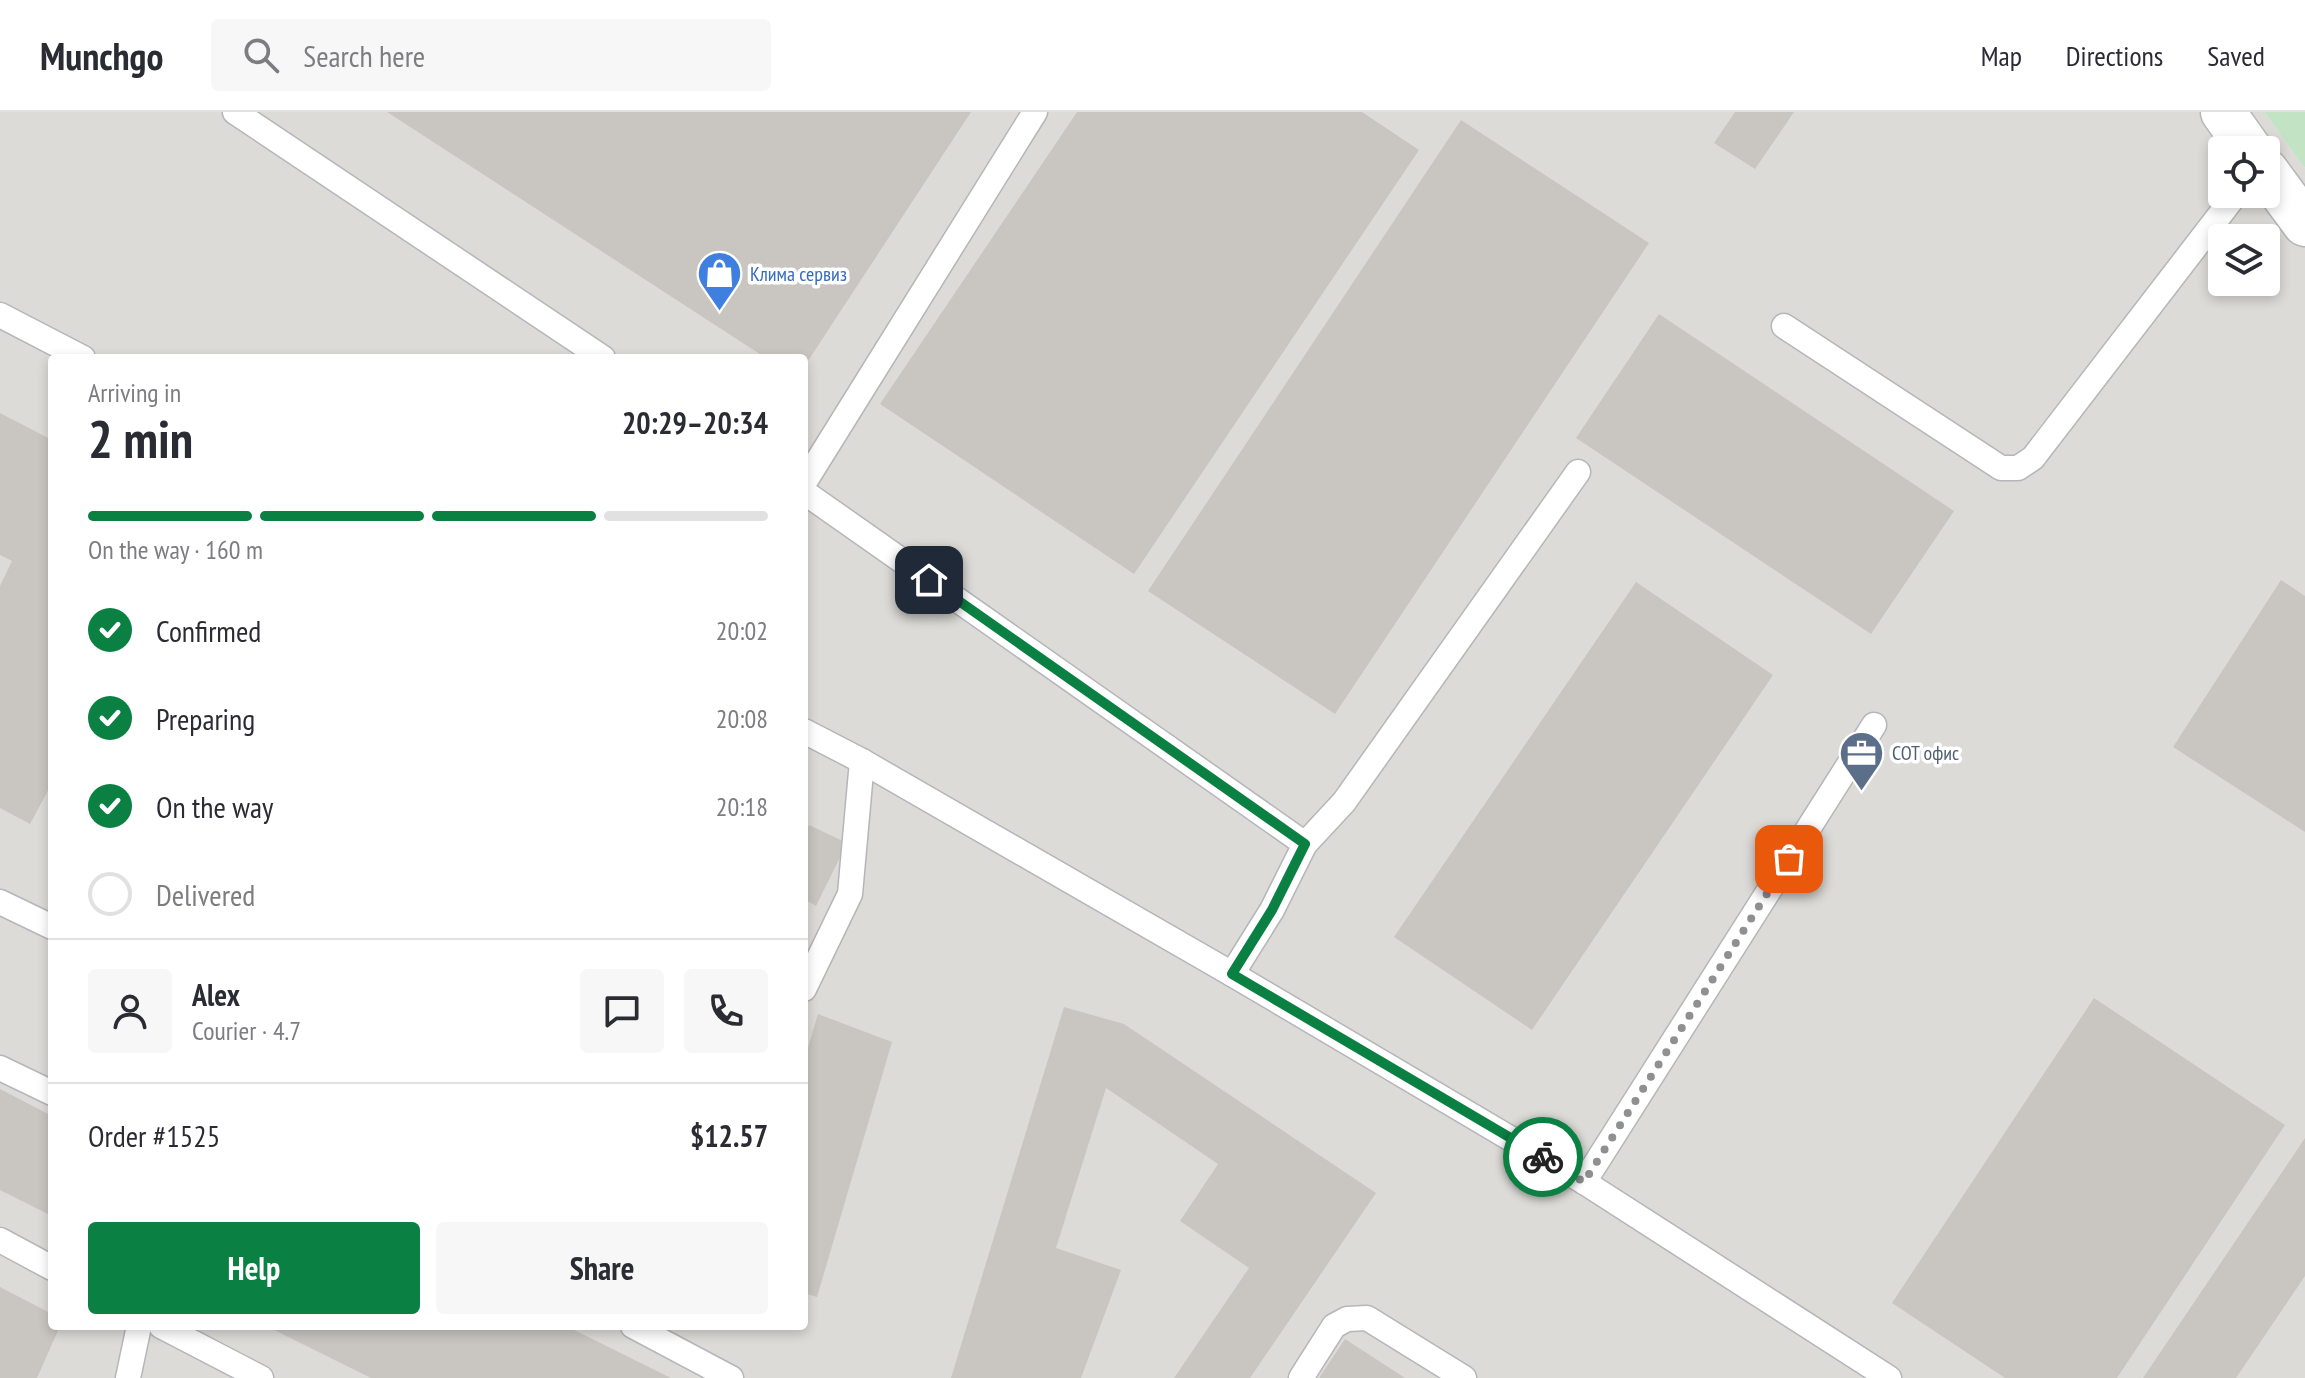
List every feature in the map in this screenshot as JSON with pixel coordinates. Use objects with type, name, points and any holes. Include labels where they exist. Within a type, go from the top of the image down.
[{"type":"street","points":[[2223,112],[2240,136]]},
{"type":"street","points":[[2280,190],[2305,224]]},
{"type":"lane","points":[[235,112],[597,354]]},
{"type":"lane","points":[[808,477],[1035,112]]},
{"type":"lane","points":[[1784,326],[2001,468],[2018,468],[2033,458],[2225,208]]},
{"type":"lane","points":[[0,315],[75,354]]},
{"type":"lane","points":[[1232,974],[1272,910],[1305,844],[1344,802],[1578,472]]},
{"type":"lane","points":[[808,495],[1305,844]]},
{"type":"lane","points":[[1584,1182],[1874,725]]},
{"type":"lane","points":[[808,733],[1232,974],[1584,1182],[1889,1378]]},
{"type":"lane","points":[[808,981],[850,894],[862,761]]},
{"type":"lane","points":[[0,902],[48,925]]},
{"type":"lane","points":[[0,1068],[48,1091]]},
{"type":"lane","points":[[0,1240],[48,1266]]},
{"type":"lane","points":[[1301,1378],[1334,1326],[1347,1319],[1367,1318],[1464,1378]]},
{"type":"lane","points":[[128,1378],[138,1330]]},
{"type":"lane","points":[[169,1330],[261,1378]]},
{"type":"lane","points":[[641,1330],[731,1378]]},
{"type":"shaded area","points":[[0,112],[2264,112],[2305,168],[2305,1378],[0,1378]]},
{"type":"green space","points":[[2264,112],[2305,112],[2305,168]]},
{"type":"building","points":[[387,112],[971,112],[808,361],[808,354],[760,354]]},
{"type":"building","points":[[1077,112],[1362,112],[1419,150],[1134,574],[880,404]]},
{"type":"building","points":[[1735,112],[1794,112],[1755,169],[1714,143]]},
{"type":"building","points":[[1461,120],[1649,243],[1335,714],[1148,591]]},
{"type":"building","points":[[1659,314],[1954,511],[1871,634],[1576,438]]},
{"type":"building","points":[[0,413],[48,438],[48,790],[30,824],[0,808],[0,586],[12,561],[0,555]]},
{"type":"building","points":[[2281,580],[2305,596],[2305,832],[2173,747]]},
{"type":"building","points":[[1636,582],[1773,675],[1532,1030],[1394,937]]},
{"type":"building","points":[[808,827],[847,843],[816,906],[808,901]]},
{"type":"building","points":[[2094,998],[2285,1125],[2117,1378],[2005,1378],[1892,1303]]},
{"type":"building","points":[[1064,1007],[1124,1024],[1376,1193],[1250,1378],[1174,1378],[1249,1268],[1180,1221],[1218,1164],[1106,1088],[1056,1248],[1121,1270],[1081,1378],[951,1378]]},
{"type":"building","points":[[818,1014],[892,1042],[817,1297],[808,1294],[808,1048]]},
{"type":"building","points":[[0,1089],[48,1114],[48,1214],[0,1190]]},
{"type":"building","points":[[2305,1138],[2305,1276],[2236,1378],[2143,1378]]},
{"type":"building","points":[[0,1287],[48,1312],[48,1330],[58,1330],[37,1378],[0,1378]]},
{"type":"building","points":[[274,1330],[574,1330],[671,1378],[371,1378]]},
{"type":"building","points":[[1345,1339],[1405,1378],[1319,1378]]},
{"type":"way so far","points":[[1543,1157],[1584,1182],[1789,859]]},
{"type":"place","name":"Клима сервиз","points":[[719,313]]},
{"type":"place","name":"СОТ офис","points":[[1861,792]]},
{"type":"route","points":[[929,580],[1305,844],[1272,910],[1232,974],[1543,1157]]}]
